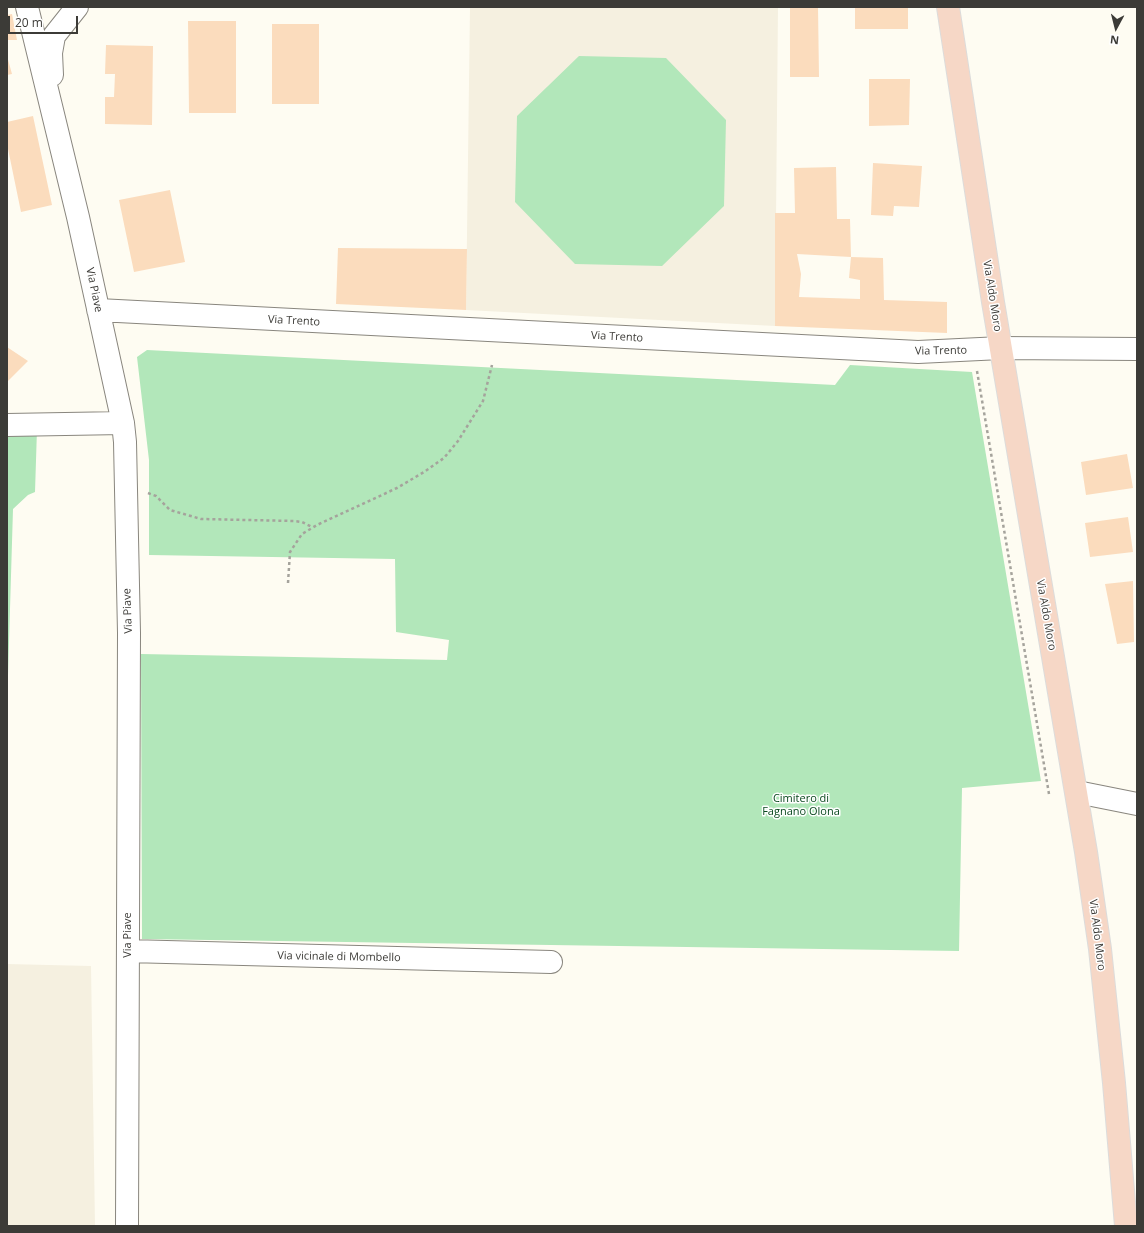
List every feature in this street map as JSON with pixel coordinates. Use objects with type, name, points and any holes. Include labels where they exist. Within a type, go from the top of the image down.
[{"type":"main road","name":"Via Aldo Moro","points":[[948,7],[1001,348],[1077,792],[1101,957],[1114,1083],[1126,1226]]},
{"type":"street","name":"Via Piave","points":[[27,7],[76,208],[123,423],[126,454],[129,633],[127,1226]]},
{"type":"street","points":[[76,208],[78,191],[55,91],[50,53],[54,36],[77,7]]},
{"type":"street","name":"Via Trento","points":[[98,310],[918,352],[1001,348],[1137,349]]},
{"type":"street","points":[[7,425],[123,423]]},
{"type":"street","points":[[1077,792],[1137,804]]},
{"type":"street","name":"Via vicinale di Mombello","points":[[128,952],[551,962]]},
{"type":"path","points":[[974,350],[1049,794]]},
{"type":"path","points":[[288,583],[290,552],[297,540],[312,527],[398,488],[444,458],[466,430],[483,401],[492,365]]},
{"type":"path","points":[[145,493],[154,494],[170,510],[201,519],[294,521],[302,522],[312,527]]},
{"type":"shaded area","points":[[470,7],[778,7],[775,326],[466,310]]},
{"type":"shaded area","points":[[7,964],[91,966],[95,1226],[7,1226]]},
{"type":"green space","points":[[579,56],[666,58],[726,120],[724,206],[662,266],[575,264],[515,202],[517,116]]},
{"type":"green space","name":"Cimitero di Fagnano Olona","points":[[147,350],[835,385],[850,365],[972,372],[1041,781],[962,788],[959,951],[142,939],[141,654],[447,660],[449,640],[396,632],[395,559],[149,555],[149,460],[137,357]]},
{"type":"green space","points":[[37,429],[35,492],[28,495],[13,509],[7,709],[7,431]]},
{"type":"building","points":[[818,7],[819,77],[790,77],[790,8]]},
{"type":"building","points":[[855,7],[908,7],[908,29],[855,29]]},
{"type":"building","points":[[12,14],[17,40],[7,40],[7,15]]},
{"type":"building","points":[[188,21],[236,21],[236,113],[189,113]]},
{"type":"building","points":[[272,24],[319,24],[319,104],[272,104]]},
{"type":"building","points":[[106,45],[153,46],[152,125],[105,124],[105,97],[114,97],[115,74],[105,74]]},
{"type":"building","points":[[7,56],[12,74],[7,75]]},
{"type":"building","points":[[869,79],[910,79],[909,125],[869,126]]},
{"type":"building","points":[[33,116],[52,205],[21,212],[7,144],[7,122]]},
{"type":"building","points":[[873,163],[922,166],[919,207],[894,206],[893,216],[871,215]]},
{"type":"building","points":[[836,167],[837,219],[850,219],[851,257],[883,258],[884,300],[947,302],[947,333],[775,326],[775,213],[795,213],[794,168]],"holes":[[[797,254],[851,257],[849,278],[860,280],[860,299],[799,297],[801,274]]]},
{"type":"building","points":[[170,190],[185,262],[134,272],[119,200]]},
{"type":"building","points":[[338,248],[467,249],[466,310],[336,304]]},
{"type":"building","points":[[7,347],[28,361],[7,382]]},
{"type":"building","points":[[1127,454],[1133,488],[1086,495],[1081,462]]},
{"type":"building","points":[[1128,517],[1133,552],[1090,557],[1085,523]]},
{"type":"building","points":[[1133,581],[1134,642],[1117,644],[1105,584]]}]
